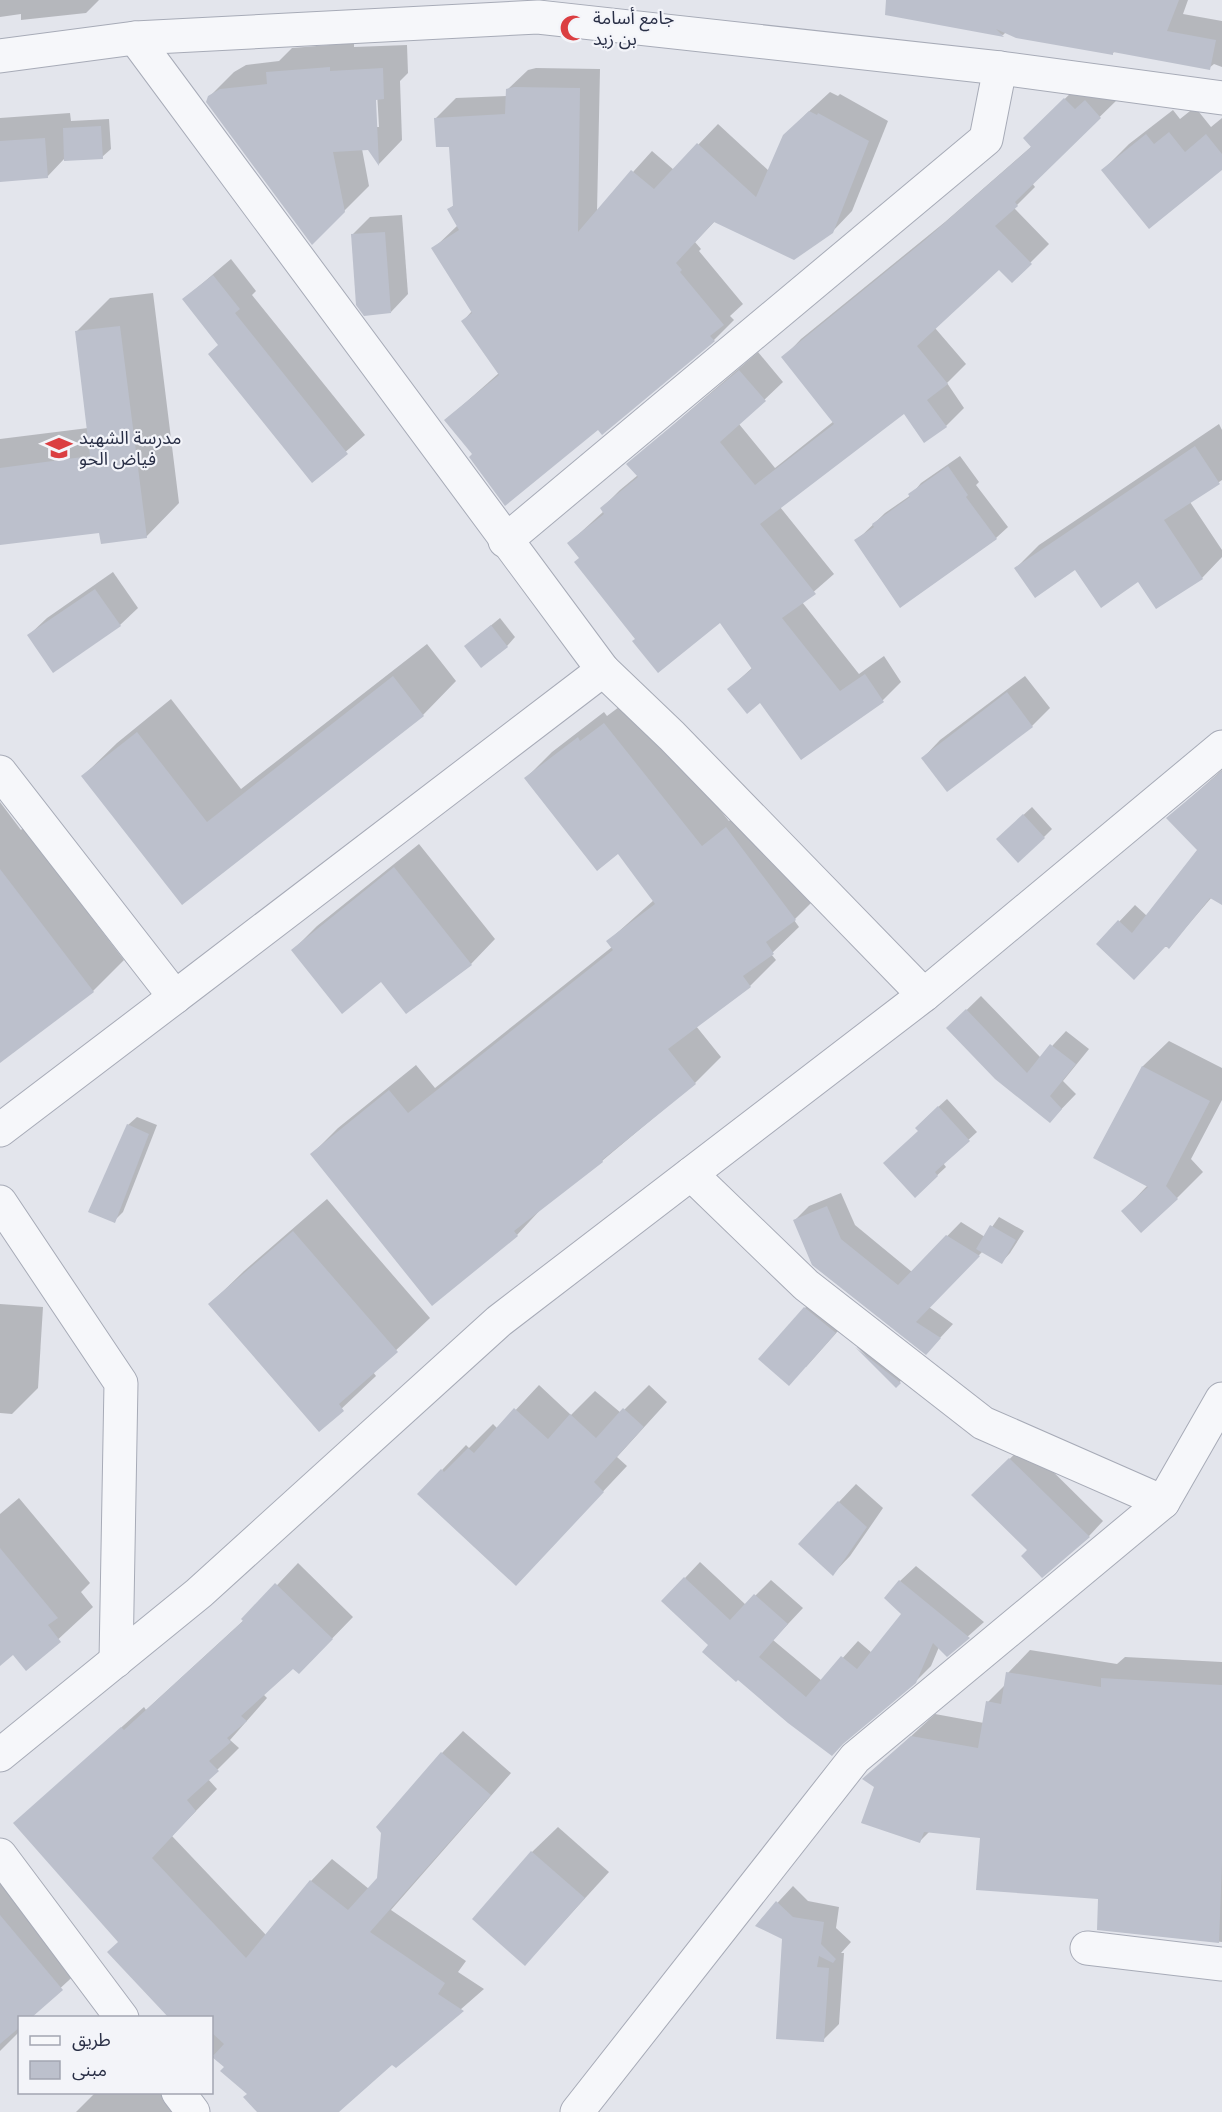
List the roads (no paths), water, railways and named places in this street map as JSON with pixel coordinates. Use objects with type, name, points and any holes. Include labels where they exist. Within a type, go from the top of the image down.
[{"type":"street","points":[[0,56],[135,38],[540,8],[1222,98]]},
{"type":"street","points":[[135,38],[505,541],[603,669],[672,736],[924,995]]},
{"type":"street","points":[[505,541],[986,139],[1000,68]]},
{"type":"street","points":[[0,1130],[603,669]]},
{"type":"street","points":[[0,1755],[199,1593],[499,1321],[924,995],[1222,747]]},
{"type":"street","points":[[0,772],[175,997]]},
{"type":"street","points":[[691,1174],[806,1285],[983,1423],[1163,1502]]},
{"type":"street","points":[[0,1202],[121,1383],[116,1660]]},
{"type":"street","points":[[577,2112],[855,1758],[1163,1502],[1222,1399]]},
{"type":"street","points":[[0,1855],[121,2016]]},
{"type":"street","points":[[1087,1948],[1222,1964]]},
{"type":"street","points":[[180,2094],[193,2112]]},
{"type":"place","name":"جامع أسامة بن زيد","points":[[573,28]]},
{"type":"place","name":"مدرسة الشهيد فياض الحو","points":[[59,448]]}]
